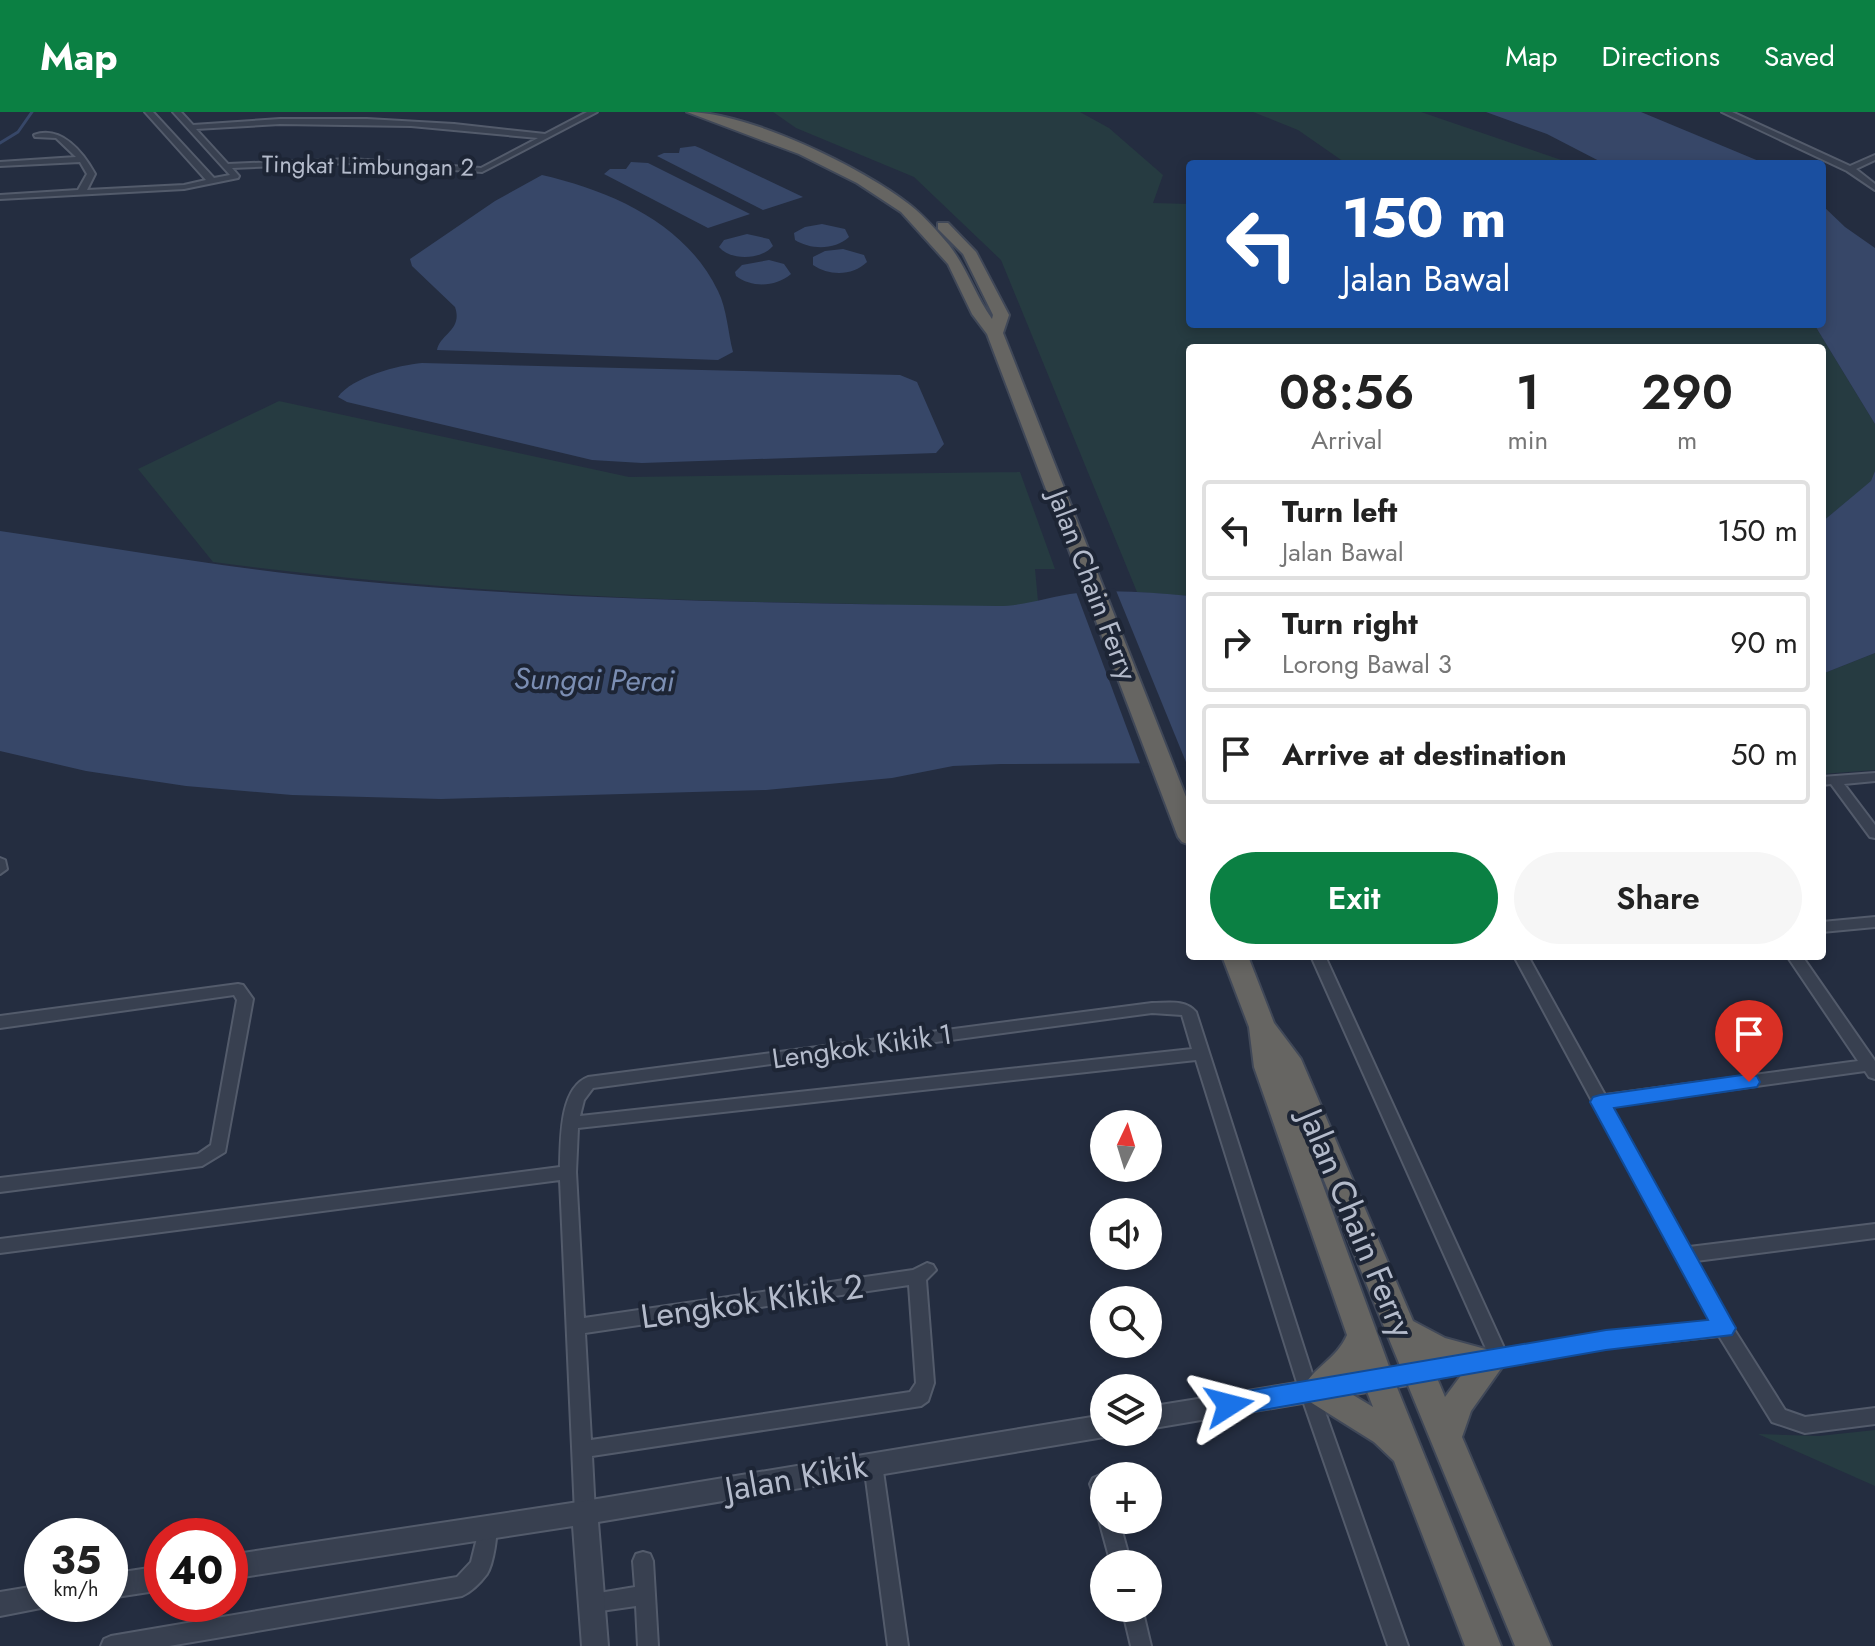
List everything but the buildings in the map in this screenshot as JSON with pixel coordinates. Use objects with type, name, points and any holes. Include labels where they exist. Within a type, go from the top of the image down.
[{"type":"highway","name":"Jalan Chain Ferry","points":[[709,113],[764,122],[809,140],[867,168],[918,203],[969,252],[1001,315],[995,333]]},
{"type":"highway","name":"Jalan Chain Ferry","points":[[709,113],[844,170],[905,209],[951,257],[980,317],[995,333],[1186,826]]},
{"type":"highway","name":"Jalan Chain Ferry","points":[[1237,960],[1262,1027],[1267,1067],[1378,1380],[1483,1646]]},
{"type":"highway","name":"Jalan Chain Ferry","points":[[1262,1027],[1288,1059],[1533,1646]]},
{"type":"highway","points":[[1401,1330],[1438,1349],[1494,1362],[1457,1404],[1446,1436]]},
{"type":"highway","points":[[1362,1335],[1355,1355],[1340,1374],[1313,1391],[1385,1432],[1409,1457]]},
{"type":"street","points":[[149,112],[212,181]]},
{"type":"street","points":[[0,197],[184,187],[235,176],[177,112]]},
{"type":"street","name":"Tingkat Limbungan 2","points":[[226,166],[350,161],[476,170],[593,112]]},
{"type":"street","points":[[1726,112],[1850,169],[1875,188]]},
{"type":"street","points":[[161,126],[346,119],[443,123],[544,136]]},
{"type":"street","points":[[38,135],[58,136],[83,159],[91,174],[81,193]]},
{"type":"street","points":[[1850,169],[1875,157]]},
{"type":"street","points":[[0,164],[83,159]]},
{"type":"street","points":[[1828,781],[1875,777]]},
{"type":"street","points":[[1828,781],[1875,834]]},
{"type":"street","points":[[1826,927],[1875,922]]},
{"type":"street","points":[[1320,960],[1494,1362]]},
{"type":"street","points":[[1523,960],[1724,1328],[1779,1416],[1805,1425],[1875,1416]]},
{"type":"street","points":[[1600,1102],[1872,1069],[1797,960]]},
{"type":"street","points":[[0,1185],[202,1160],[219,1148],[245,999],[238,989],[1,1025]]},
{"type":"street","name":"Lengkok Kikik 1","points":[[572,1123],[1201,1054],[1188,1012],[1180,1008],[1152,1008],[588,1083],[577,1096],[572,1123],[568,1172],[585,1513]]},
{"type":"street","points":[[1201,1054],[1398,1646]]},
{"type":"street","points":[[0,1246],[568,1172]]},
{"type":"street","points":[[1685,1255],[1875,1231]]},
{"type":"street","name":"Lengkok Kikik 2","points":[[576,1327],[922,1273]]},
{"type":"street","name":"Jalan Kikik","points":[[584,1449],[914,1400],[921,1395],[925,1383],[922,1273]]},
{"type":"street","points":[[1162,1416],[1494,1362],[1606,1340],[1724,1328]]},
{"type":"street","name":"Jalan Kikik","points":[[248,1564],[585,1513],[1090,1428]]},
{"type":"street","points":[[873,1464],[898,1646]]},
{"type":"street","points":[[585,1513],[595,1646]]},
{"type":"street","points":[[111,1646],[462,1586],[480,1567],[488,1528]]},
{"type":"street","points":[[643,1561],[648,1646]]},
{"type":"street","points":[[594,1602],[646,1595]]},
{"type":"street","points":[[0,1604],[24,1600]]},
{"type":"street","points":[[1135,1622],[1141,1646]]},
{"type":"green space","points":[[773,112],[1080,112],[1109,128],[1163,175],[1153,203],[1186,204],[1186,328],[1816,328],[1875,424],[1875,471],[1872,481],[1826,519],[1826,344],[1186,344],[1186,596],[1137,592],[1001,260],[914,177],[796,128]]},
{"type":"green space","points":[[1253,112],[1421,112],[1561,160],[1341,160],[1298,130]]},
{"type":"green space","points":[[279,401],[629,477],[1020,472],[1055,569],[1035,569],[1038,601],[1001,607],[953,608],[537,593],[375,580],[213,562],[138,469]]},
{"type":"green space","points":[[1875,653],[1875,770],[1826,774],[1826,672]]},
{"type":"green space","points":[[1875,1430],[1875,1486],[1758,1434],[1819,1436]]},
{"type":"water","points":[[1486,112],[1641,112],[1756,160],[1597,160],[1547,134]]},
{"type":"water","points":[[695,146],[803,197],[763,210],[657,156],[679,153],[680,148]]},
{"type":"water","points":[[631,162],[648,163],[750,214],[708,228],[604,174],[610,169],[626,169]]},
{"type":"water","points":[[542,175],[595,190],[620,201],[667,229],[687,247],[718,291],[733,352],[718,360],[437,350],[454,326],[457,315],[455,307],[412,266],[410,259],[495,201]]},
{"type":"water","points":[[1826,209],[1875,248],[1875,424],[1816,328],[1826,328]]},
{"type":"water","points":[[822,224],[845,229],[849,237],[823,247],[808,246],[795,240],[794,233]]},
{"type":"water","points":[[747,234],[769,239],[773,246],[761,254],[746,257],[731,255],[719,247],[724,240]]},
{"type":"water","points":[[843,249],[864,255],[867,262],[855,270],[841,273],[813,265],[813,257],[825,251]]},
{"type":"water","points":[[769,260],[784,264],[791,274],[764,284],[749,283],[736,276],[735,272],[742,265]]},
{"type":"water","points":[[422,363],[900,375],[917,382],[944,444],[936,453],[642,463],[592,460],[347,402],[338,397],[365,378],[389,369]]},
{"type":"water","points":[[1875,471],[1875,653],[1826,672],[1826,519],[1871,481]]},
{"type":"water","name":"Sungai Perai","points":[[0,531],[304,575],[509,592],[672,600],[998,606],[1092,592],[1186,596],[1186,763],[953,766],[892,778],[766,790],[441,799],[292,795],[186,786],[86,771],[0,751]]},
{"type":"pier","points":[[1115,588],[1186,767],[1141,766],[1075,589]]},
{"type":"waterway","points":[[0,143],[18,132],[32,112]]},
{"type":"route","points":[[1229,1405],[1489,1363],[1606,1340],[1724,1328],[1600,1102],[1749,1082]]}]
